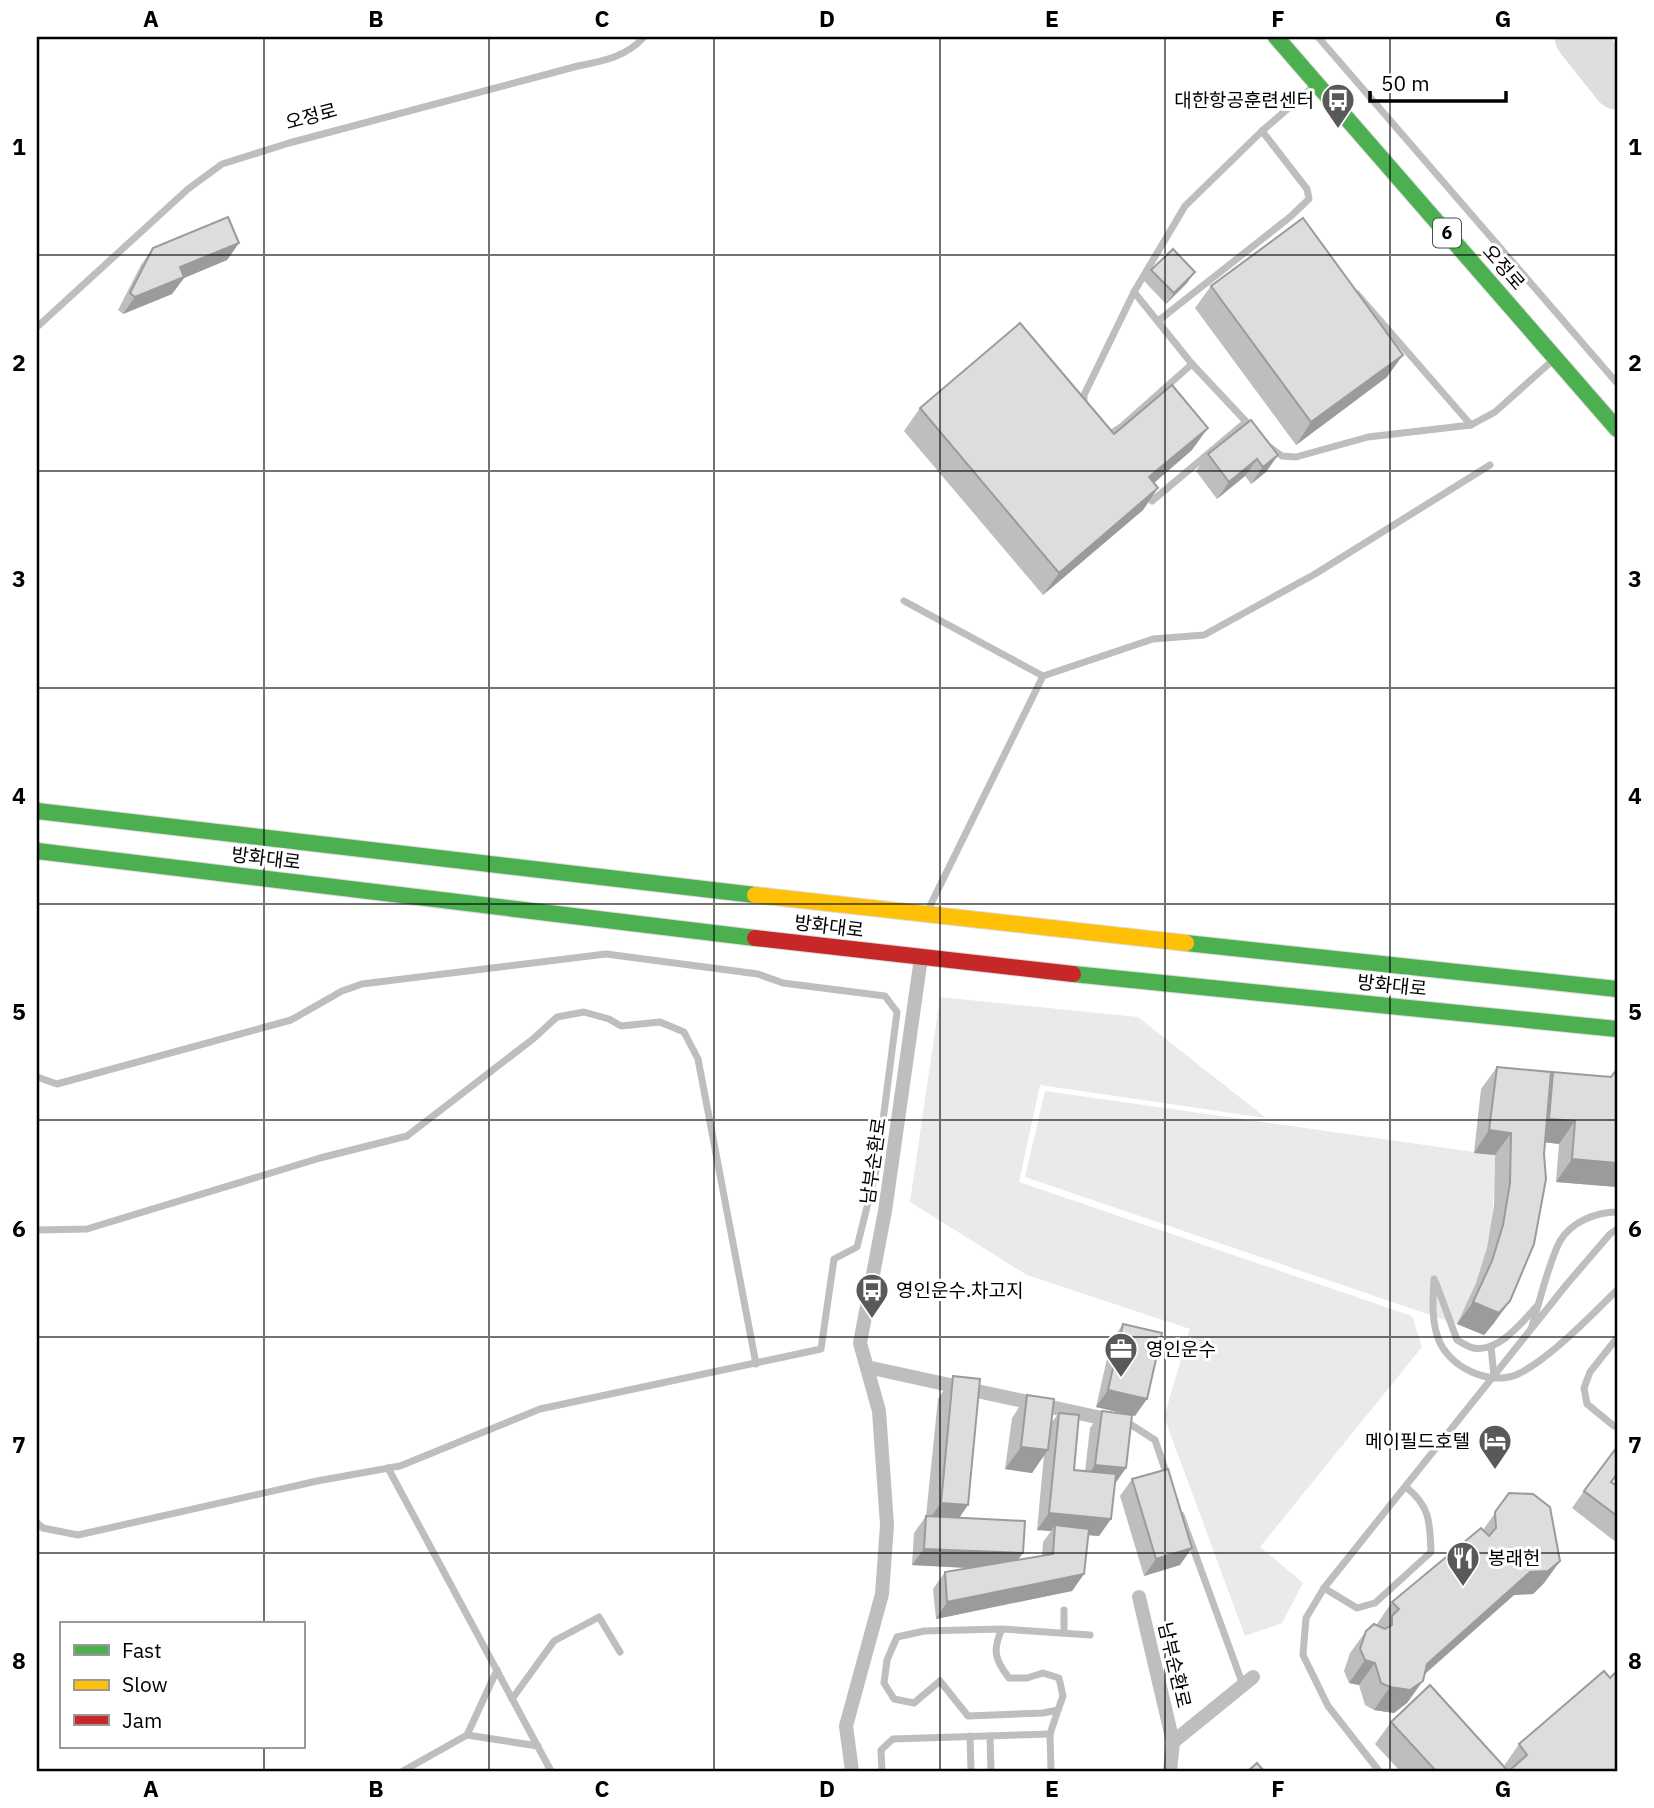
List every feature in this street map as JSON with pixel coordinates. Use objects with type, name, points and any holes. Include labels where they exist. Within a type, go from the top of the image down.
[{"type":"main road","name":"오정로","points":[[1276,37],[1617,429]]},
{"type":"main road","name":"방화대로","points":[[37,811],[925,915],[1617,989]]},
{"type":"main road","name":"방화대로","points":[[37,851],[921,958],[1617,1029]]},
{"type":"street","name":"남부순환로","points":[[852,1771],[846,1726],[883,1594],[887,1525],[879,1411],[860,1343],[885,1211],[921,958]]},
{"type":"street","points":[[867,1367],[1130,1424]]},
{"type":"street","name":"남부순환로","points":[[1139,1597],[1173,1742],[1170,1771]]},
{"type":"street","name":"남부순환로","points":[[1173,1742],[1248,1681]]},
{"type":"lane","name":"오정로","points":[[37,327],[188,189],[222,164],[289,143],[578,66],[612,60],[634,47],[644,37]]},
{"type":"lane","points":[[1318,37],[1617,383]]},
{"type":"lane","points":[[1088,412],[1083,402],[1084,396],[1134,292],[1185,206],[1262,131],[1317,83]]},
{"type":"lane","points":[[1158,321],[1307,203],[1310,194],[1262,131]]},
{"type":"lane","points":[[1290,217],[1300,227]]},
{"type":"lane","points":[[1354,290],[1471,425]]},
{"type":"lane","points":[[1134,292],[1192,364],[1277,453],[1288,458],[1305,456],[1368,436],[1471,425],[1487,418],[1555,358]]},
{"type":"lane","points":[[1102,429],[1107,432],[1115,431],[1192,364]]},
{"type":"lane","points":[[1152,501],[1246,422]]},
{"type":"lane","points":[[925,915],[1043,676],[1153,639],[1204,635],[1315,574],[1490,465]]},
{"type":"lane","points":[[904,601],[1043,676]]},
{"type":"lane","points":[[37,1077],[57,1084],[291,1020],[342,991],[362,984],[606,954],[758,974],[783,983],[885,996],[897,1012],[877,1167],[857,1247],[834,1258],[821,1349],[540,1409],[400,1466],[317,1481],[78,1535],[43,1528],[37,1523]]},
{"type":"lane","points":[[37,1230],[86,1229],[320,1158],[407,1136],[533,1039],[557,1017],[584,1012],[609,1019],[621,1026],[660,1022],[684,1032],[698,1059],[756,1364]]},
{"type":"lane","points":[[1530,1332],[1561,1240],[1582,1220],[1606,1212],[1617,1212]]},
{"type":"lane","points":[[1379,1771],[1328,1706],[1303,1655],[1306,1618],[1324,1588],[1567,1284],[1610,1234],[1617,1230]]},
{"type":"lane","points":[[1538,1305],[1512,1333],[1491,1346],[1472,1348],[1457,1340],[1434,1279],[1432,1308],[1438,1339],[1447,1353],[1472,1373],[1494,1377],[1517,1375],[1544,1357],[1617,1290]]},
{"type":"lane","points":[[1614,1426],[1587,1404],[1584,1388],[1590,1372],[1617,1338]]},
{"type":"lane","points":[[1491,1346],[1494,1377]]},
{"type":"lane","points":[[1130,1424],[1155,1440],[1173,1491]]},
{"type":"lane","points":[[388,1468],[551,1771]]},
{"type":"lane","points":[[1324,1588],[1357,1608],[1375,1603],[1432,1552],[1430,1527],[1421,1499],[1406,1487]]},
{"type":"lane","points":[[1177,1504],[1248,1681]]},
{"type":"lane","points":[[1064,1610],[1064,1633]]},
{"type":"lane","points":[[512,1699],[554,1641],[599,1617],[620,1652]]},
{"type":"lane","points":[[1002,1629],[995,1643],[997,1663],[1009,1678],[1027,1678],[1043,1673],[1059,1678],[1063,1696],[1050,1734],[1051,1771]]},
{"type":"lane","points":[[1058,1710],[968,1716],[940,1681],[914,1703],[894,1699],[884,1683],[887,1660],[897,1637],[924,1631],[1002,1629],[1090,1635]]},
{"type":"lane","points":[[403,1771],[467,1735],[497,1670]]},
{"type":"lane","points":[[882,1771],[881,1750],[893,1739],[1050,1734]]},
{"type":"lane","points":[[467,1735],[538,1746]]},
{"type":"lane","points":[[970,1736],[971,1771]]},
{"type":"lane","points":[[990,1736],[991,1771]]},
{"type":"shaded area","points":[[940,997],[1138,1017],[1266,1118],[1040,1085],[1019,1182],[1412,1316],[1422,1347],[1260,1547],[1303,1583],[1282,1623],[1245,1636],[1164,1417],[1190,1329],[1027,1275],[910,1202]]},
{"type":"shaded area","points":[[1045,1091],[1495,1155],[1487,1248],[1478,1278],[1457,1324],[1025,1177]]},
{"type":"building","points":[[228,217],[239,243],[180,267],[184,277],[135,297],[130,293],[153,248]]},
{"type":"building","points":[[1303,218],[1403,355],[1311,422],[1211,286]]},
{"type":"building","points":[[1173,249],[1195,272],[1174,293],[1151,270]]},
{"type":"building","points":[[1020,323],[1114,434],[1172,385],[1208,428],[1149,477],[1158,488],[1059,573],[920,408]]},
{"type":"building","points":[[1251,420],[1278,455],[1263,467],[1257,459],[1229,482],[1208,454]]},
{"type":"building","points":[[1497,1067],[1551,1072],[1544,1154],[1546,1179],[1534,1244],[1510,1301],[1499,1313],[1473,1302],[1492,1261],[1503,1225],[1510,1183],[1511,1133],[1489,1130]]},
{"type":"building","points":[[1617,1069],[1617,1163],[1572,1159],[1575,1121],[1549,1119],[1553,1072],[1611,1077]]},
{"type":"building","points":[[1123,1324],[1162,1333],[1147,1399],[1108,1390]]},
{"type":"building","points":[[953,1376],[980,1379],[968,1505],[941,1503]]},
{"type":"building","points":[[1027,1395],[1054,1399],[1048,1450],[1021,1447]]},
{"type":"building","points":[[1102,1411],[1132,1415],[1126,1468],[1095,1465]]},
{"type":"building","points":[[1059,1413],[1079,1415],[1074,1470],[1116,1474],[1111,1519],[1049,1513]]},
{"type":"building","points":[[1617,1447],[1617,1474],[1611,1482],[1617,1486],[1617,1516],[1584,1491]]},
{"type":"building","points":[[1168,1469],[1192,1548],[1156,1559],[1132,1479]]},
{"type":"building","points":[[1509,1493],[1533,1494],[1550,1507],[1560,1561],[1548,1571],[1530,1572],[1427,1664],[1423,1681],[1410,1690],[1381,1683],[1375,1663],[1365,1660],[1360,1649],[1366,1631],[1374,1624],[1385,1629],[1392,1625],[1392,1616],[1399,1609],[1392,1602],[1481,1528],[1489,1536],[1496,1528],[1495,1512]]},
{"type":"building","points":[[926,1516],[1025,1521],[1023,1553],[924,1549]]},
{"type":"building","points":[[1055,1525],[1089,1529],[1084,1574],[947,1602],[945,1572],[1053,1554]]},
{"type":"building","points":[[1604,1671],[1610,1678],[1617,1671],[1617,1769],[1509,1771],[1527,1755],[1519,1744]]},
{"type":"building","points":[[1430,1685],[1508,1771],[1436,1771],[1391,1722]]},
{"type":"building","points":[[1257,1763],[1264,1771],[1248,1771]]},
{"type":"taxiway","points":[[1579,37],[1617,85]]},
{"type":"traffic: fast","points":[[1276,37],[1617,429]]},
{"type":"traffic: fast","points":[[37,811],[755,895]]},
{"type":"traffic: fast","points":[[37,851],[755,938]]},
{"type":"traffic: fast","points":[[1186,943],[1617,989]]},
{"type":"traffic: fast","points":[[1073,974],[1617,1029]]},
{"type":"traffic: slow","points":[[755,895],[1186,943]]},
{"type":"traffic: jam","points":[[755,938],[1073,974]]},
{"type":"place","name":"대한항공훈련센터","points":[[1338,130]]},
{"type":"place","name":"영인운수.차고지","points":[[872,1320]]},
{"type":"place","name":"영인운수","points":[[1121,1379]]},
{"type":"place","name":"메이필드호텔","points":[[1495,1471]]},
{"type":"place","name":"봉래헌","points":[[1463,1588]]}]
